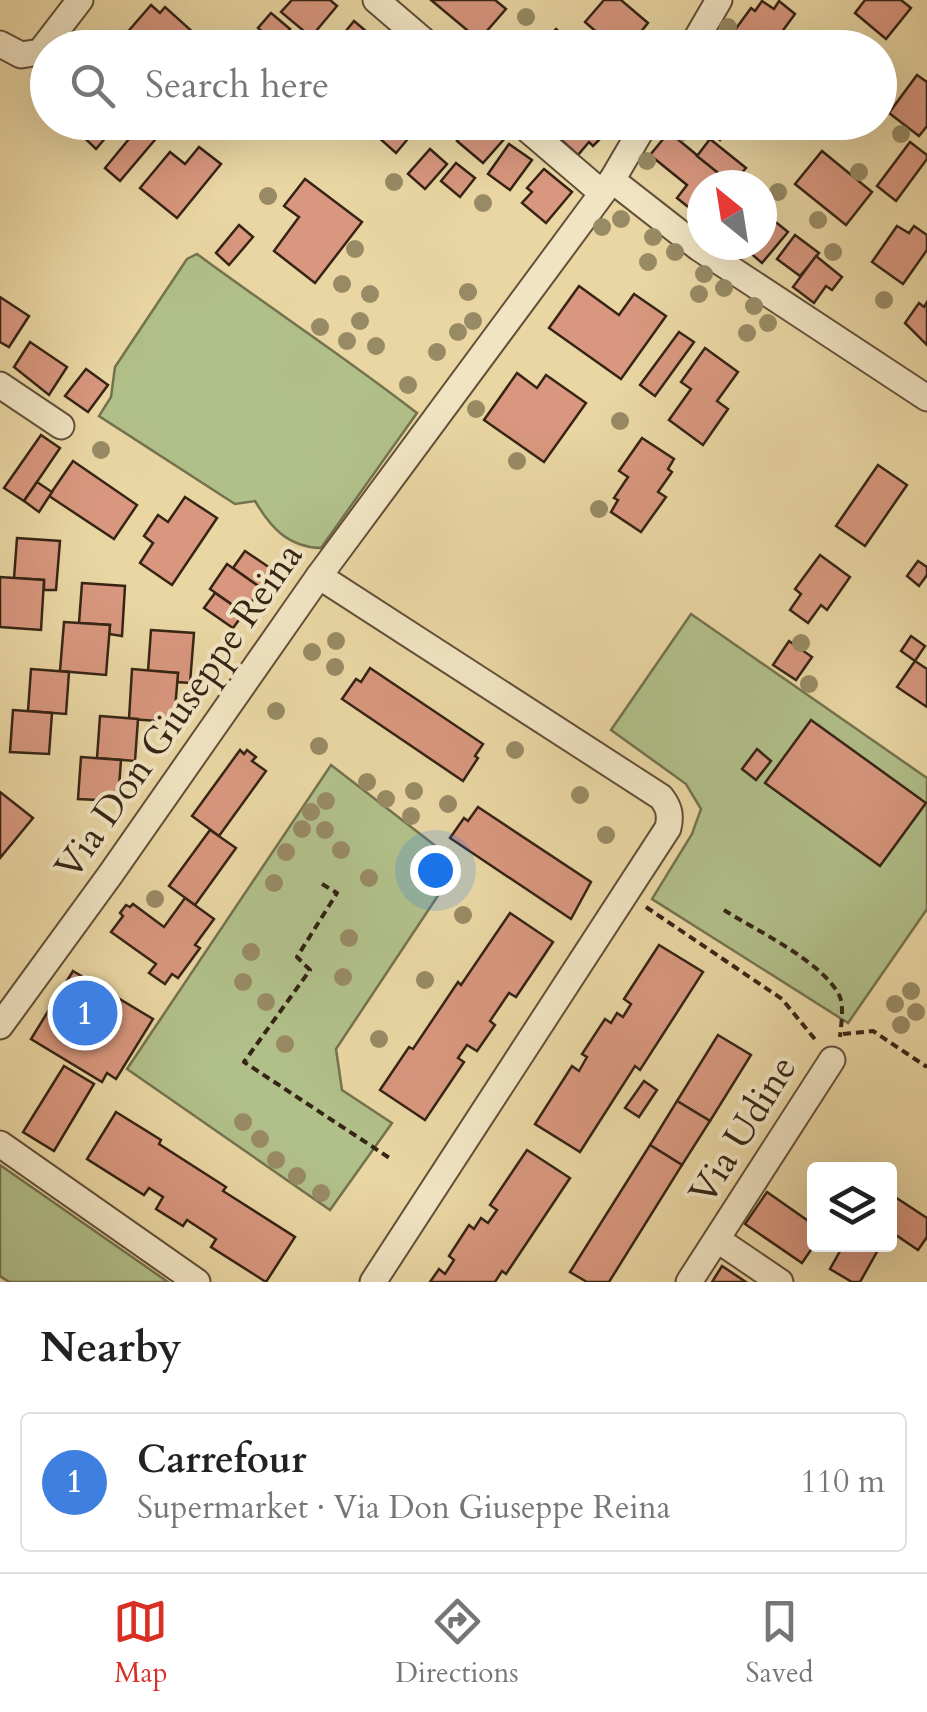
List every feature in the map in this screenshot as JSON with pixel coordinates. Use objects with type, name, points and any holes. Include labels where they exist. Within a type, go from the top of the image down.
[{"type":"street","points":[[57,30],[80,0]]},
{"type":"street","points":[[376,0],[411,30]]},
{"type":"street","points":[[702,30],[720,0]]},
{"type":"street","points":[[0,44],[21,55],[30,54]]},
{"type":"street","points":[[544,140],[927,398]]},
{"type":"street","name":"Via Don Giuseppe Reina","points":[[0,1026],[319,576],[524,302],[635,140]]},
{"type":"street","points":[[0,385],[60,426]]},
{"type":"street","points":[[319,576],[661,797],[669,810],[668,828],[373,1282]]},
{"type":"street","name":"Via Udine","points":[[689,1282],[832,1060]]},
{"type":"street","points":[[0,1144],[196,1282]]},
{"type":"street","name":"Via Udine","points":[[718,1240],[780,1282]]},
{"type":"path","points":[[322,884],[338,892],[297,957],[310,970],[244,1062],[391,1160]]},
{"type":"path","points":[[626,894],[782,999],[832,1060]]},
{"type":"path","points":[[724,910],[808,963],[829,981],[842,1001],[841,1034],[832,1060]]},
{"type":"path","points":[[841,1034],[873,1032],[927,1067]]},
{"type":"green space","points":[[197,254],[417,413],[321,548],[290,540],[267,520],[255,501],[235,504],[99,416],[111,397],[115,367],[187,259]]},
{"type":"green space","points":[[691,614],[927,778],[927,909],[848,1023],[652,899],[692,834],[701,809],[686,784],[611,730]]},
{"type":"green space","points":[[331,765],[459,864],[336,1049],[342,1090],[392,1123],[330,1210],[127,1069]]},
{"type":"green space","points":[[0,1165],[168,1282],[9,1282],[0,1276]]},
{"type":"building","points":[[292,0],[330,0],[337,6],[317,30],[303,30],[281,12]]},
{"type":"building","points":[[431,0],[495,0],[506,9],[488,30],[467,30]]},
{"type":"building","points":[[604,0],[621,0],[648,23],[642,30],[594,30],[585,22]]},
{"type":"building","points":[[865,0],[901,0],[911,8],[893,30],[875,30],[855,13]]},
{"type":"building","points":[[762,1],[774,9],[779,1],[795,14],[783,30],[735,30],[751,8],[755,11]]},
{"type":"building","points":[[151,5],[160,13],[165,7],[191,30],[129,30]]},
{"type":"building","points":[[271,13],[290,29],[260,30]]},
{"type":"building","points":[[354,21],[365,30],[347,30]]},
{"type":"building","points":[[917,75],[927,82],[927,126],[919,136],[897,119],[897,102]]},
{"type":"building","points":[[87,140],[104,140],[96,149]]},
{"type":"building","points":[[128,140],[155,140],[120,181],[105,168]]},
{"type":"building","points":[[381,140],[407,140],[396,153]]},
{"type":"building","points":[[458,140],[503,140],[483,163]]},
{"type":"building","points":[[561,140],[599,140],[593,146],[589,142],[578,155]]},
{"type":"building","points":[[662,140],[679,140],[715,170],[687,170],[687,185],[650,155]]},
{"type":"building","points":[[709,140],[746,168],[744,170],[714,170],[697,156]]},
{"type":"building","points":[[910,142],[927,159],[896,201],[877,186]]},
{"type":"building","points":[[509,144],[532,160],[510,190],[488,174]]},
{"type":"building","points":[[199,147],[221,164],[177,218],[140,188],[170,152],[185,164]]},
{"type":"building","points":[[430,149],[447,164],[425,189],[408,174]]},
{"type":"building","points":[[822,151],[872,192],[846,225],[795,184]]},
{"type":"building","points":[[456,163],[475,178],[460,197],[441,181]]},
{"type":"building","points":[[544,169],[572,192],[546,223],[522,203],[532,192],[527,188]]},
{"type":"building","points":[[305,179],[362,222],[315,283],[274,251],[299,217],[284,206]]},
{"type":"building","points":[[687,185],[687,206],[677,198]]},
{"type":"building","points":[[777,223],[788,232],[777,245]]},
{"type":"building","points":[[239,225],[253,237],[229,265],[216,253]]},
{"type":"building","points":[[897,226],[909,233],[914,226],[927,235],[927,250],[903,284],[872,262]]},
{"type":"building","points":[[795,235],[819,253],[800,276],[777,259]]},
{"type":"building","points":[[816,256],[842,277],[832,290],[826,286],[814,303],[793,287]]},
{"type":"building","points":[[579,286],[619,315],[634,294],[666,316],[621,379],[549,328]]},
{"type":"building","points":[[0,297],[29,316],[9,347],[0,342]]},
{"type":"building","points":[[927,302],[927,345],[905,323],[919,303],[924,307]]},
{"type":"building","points":[[679,332],[694,342],[655,396],[640,385]]},
{"type":"building","points":[[30,342],[67,367],[49,395],[14,367]]},
{"type":"building","points":[[705,348],[738,372],[717,401],[728,409],[703,445],[669,420],[691,389],[681,382]]},
{"type":"building","points":[[86,369],[108,385],[88,412],[65,396]]},
{"type":"building","points":[[517,373],[537,388],[546,375],[586,403],[544,462],[484,420]]},
{"type":"building","points":[[41,435],[60,448],[24,501],[4,488]]},
{"type":"building","points":[[642,438],[674,459],[668,469],[672,472],[658,492],[666,497],[641,532],[611,512],[618,500],[614,498],[628,477],[619,471]]},
{"type":"building","points":[[73,461],[137,505],[114,539],[49,496]]},
{"type":"building","points":[[878,465],[907,485],[865,546],[836,526]]},
{"type":"building","points":[[37,482],[52,492],[39,512],[24,501]]},
{"type":"building","points":[[185,497],[217,518],[172,585],[140,563],[153,543],[144,536],[158,515],[168,522]]},
{"type":"building","points":[[17,538],[60,541],[56,590],[44,590],[44,580],[14,578]]},
{"type":"building","points":[[245,551],[273,570],[261,588],[233,568]]},
{"type":"building","points":[[820,555],[850,577],[827,610],[821,605],[808,623],[790,610],[801,594],[795,589]]},
{"type":"building","points":[[918,561],[927,567],[927,575],[919,586],[907,576]]},
{"type":"building","points":[[227,564],[261,588],[244,613],[210,589]]},
{"type":"building","points":[[0,577],[44,580],[41,630],[0,627]]},
{"type":"building","points":[[82,583],[125,586],[122,636],[109,634],[110,625],[79,623]]},
{"type":"building","points":[[215,593],[244,613],[233,628],[204,608]]},
{"type":"building","points":[[64,622],[110,625],[106,675],[60,671]]},
{"type":"building","points":[[151,630],[194,633],[190,683],[177,682],[178,673],[148,671]]},
{"type":"building","points":[[911,636],[925,646],[915,661],[901,651]]},
{"type":"building","points":[[789,641],[812,657],[796,680],[773,665]]},
{"type":"building","points":[[915,661],[927,669],[927,707],[897,687]]},
{"type":"building","points":[[370,668],[483,744],[463,781],[342,699],[356,679],[361,682]]},
{"type":"building","points":[[31,669],[69,672],[66,714],[28,711]]},
{"type":"building","points":[[132,669],[178,673],[174,722],[129,719]]},
{"type":"building","points":[[13,710],[52,713],[49,754],[10,752]]},
{"type":"building","points":[[100,716],[138,719],[135,761],[97,758]]},
{"type":"building","points":[[811,720],[926,803],[880,866],[765,783]]},
{"type":"building","points":[[757,749],[771,761],[756,780],[742,769]]},
{"type":"building","points":[[240,750],[256,757],[252,761],[266,771],[219,836],[192,816]]},
{"type":"building","points":[[81,757],[121,760],[118,801],[78,799]]},
{"type":"building","points":[[0,792],[33,818],[0,858]]},
{"type":"building","points":[[478,807],[591,882],[571,919],[450,838],[464,818],[468,821]]},
{"type":"building","points":[[210,830],[236,848],[195,905],[169,886]]},
{"type":"building","points":[[185,898],[214,919],[195,945],[200,948],[178,978],[172,974],[165,984],[149,973],[156,964],[111,932],[126,905],[133,904],[164,927]]},
{"type":"building","points":[[510,913],[553,942],[516,997],[509,993],[490,1021],[495,1025],[477,1051],[467,1045],[458,1058],[464,1062],[425,1120],[380,1090],[458,982],[461,985]]},
{"type":"building","points":[[659,945],[703,972],[640,1070],[635,1066],[580,1152],[535,1124],[572,1066],[579,1071],[587,1057],[582,1054],[605,1019],[611,1023],[617,1013],[623,1017],[631,1004],[624,999]]},
{"type":"building","points":[[73,971],[153,1019],[116,1079],[107,1073],[102,1082],[31,1039]]},
{"type":"building","points":[[718,1035],[751,1055],[710,1121],[677,1101]]},
{"type":"building","points":[[64,1066],[94,1084],[54,1151],[23,1132]]},
{"type":"building","points":[[644,1081],[657,1090],[639,1117],[625,1108]]},
{"type":"building","points":[[677,1101],[710,1121],[682,1165],[650,1145]]},
{"type":"building","points":[[116,1112],[226,1187],[223,1191],[295,1237],[266,1282],[211,1247],[216,1239],[187,1220],[183,1226],[156,1209],[163,1197],[149,1188],[144,1195],[87,1159]]},
{"type":"building","points":[[650,1145],[682,1165],[609,1282],[587,1282],[570,1272]]},
{"type":"building","points":[[527,1150],[570,1178],[506,1274],[502,1271],[495,1282],[430,1282],[439,1269],[445,1274],[454,1260],[449,1256],[469,1225],[474,1229],[481,1218],[488,1223],[497,1210],[490,1205]]},
{"type":"building","points":[[767,1192],[807,1220],[810,1252],[802,1263],[745,1224]]},
{"type":"building","points":[[897,1198],[927,1218],[927,1237],[918,1250],[897,1236]]},
{"type":"building","points":[[840,1252],[877,1252],[860,1282],[852,1282],[830,1269]]},
{"type":"building","points":[[722,1266],[746,1282],[712,1282]]},
{"type":"place","name":"Carrefour","points":[[85,1013]]}]
